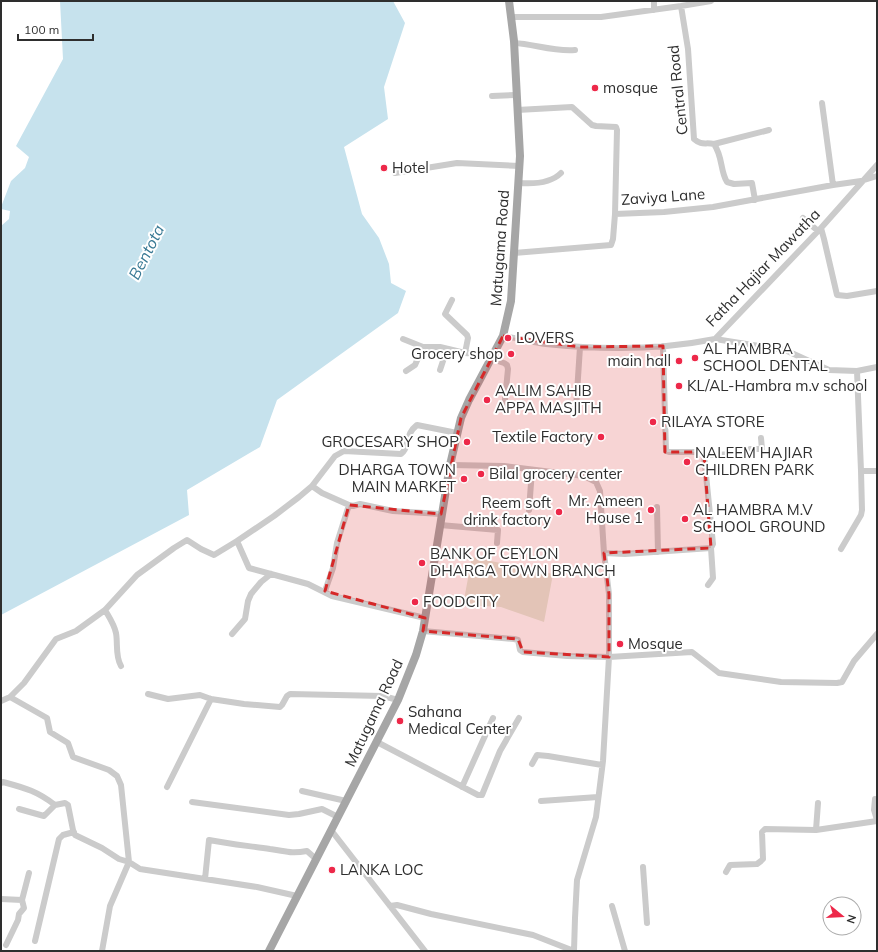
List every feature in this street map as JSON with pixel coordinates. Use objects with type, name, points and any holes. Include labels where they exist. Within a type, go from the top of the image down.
[{"type":"main road","name":"Matugama Road","points":[[269,951],[398,700],[416,655],[423,631],[441,514],[461,418],[503,336],[512,301],[520,156],[514,43],[509,1]]},
{"type":"street","points":[[654,1],[654,10]]},
{"type":"street","points":[[512,17],[601,17],[711,1]]},
{"type":"street","name":"Central Road","points":[[681,6],[688,49],[694,139],[698,143],[706,145],[714,144]]},
{"type":"street","points":[[514,43],[567,51],[575,50]]},
{"type":"street","points":[[492,96],[516,95]]},
{"type":"street","points":[[822,103],[833,185]]},
{"type":"street","name":"Zaviya Lane","points":[[517,110],[572,107],[592,125],[616,127],[615,214],[664,212],[713,207],[861,181],[877,176]]},
{"type":"street","points":[[755,200],[752,183],[734,184],[727,182],[724,177],[724,171],[718,150],[714,144],[769,130]]},
{"type":"street","points":[[395,173],[457,163],[520,166]]},
{"type":"street","name":"Fatha Hajiar Mawatha","points":[[503,336],[544,344],[580,347],[663,346],[690,344],[714,339],[819,229],[877,165]]},
{"type":"street","points":[[519,183],[539,184],[561,174]]},
{"type":"street","points":[[514,253],[611,245],[615,214]]},
{"type":"street","points":[[803,218],[819,229],[824,238],[836,295],[847,296],[877,291]]},
{"type":"street","points":[[452,300],[445,314],[467,335],[468,338],[465,353]]},
{"type":"street","points":[[403,339],[423,346],[440,347],[476,354],[491,358],[507,365],[508,369],[504,410]]},
{"type":"street","points":[[714,339],[785,350],[829,370],[857,371],[877,367]]},
{"type":"street","points":[[406,371],[414,365],[423,346]]},
{"type":"street","points":[[663,346],[666,451],[701,452],[704,455],[746,454],[750,449],[762,449],[761,438]]},
{"type":"street","points":[[577,412],[580,347]]},
{"type":"street","points":[[440,370],[447,349]]},
{"type":"street","points":[[841,549],[861,515],[862,510],[857,371]]},
{"type":"street","points":[[1,701],[10,697],[24,683],[56,639],[76,631],[105,610],[137,575],[187,540],[214,555],[274,516],[312,486],[335,456],[344,451],[400,454],[405,450],[411,430],[417,426],[457,433]]},
{"type":"street","points":[[704,455],[713,544],[711,548],[713,578],[708,585]]},
{"type":"street","points":[[390,906],[397,906],[534,935],[574,951],[578,880],[596,817],[602,765],[609,657],[609,594],[604,554],[600,491],[596,482],[584,476],[504,466],[450,465]]},
{"type":"street","points":[[528,510],[532,470]]},
{"type":"street","points":[[861,471],[877,470]]},
{"type":"street","points":[[312,486],[322,493],[353,506],[360,504],[393,511],[441,514]]},
{"type":"street","points":[[325,591],[333,568],[337,543],[349,505]]},
{"type":"street","points":[[657,507],[658,552]]},
{"type":"street","points":[[440,525],[498,530],[497,543]]},
{"type":"street","points":[[237,541],[249,568],[308,584],[325,591],[332,596],[425,618]]},
{"type":"street","points":[[604,554],[626,554],[711,548]]},
{"type":"street","points":[[232,634],[245,619],[248,601],[251,594],[261,582],[271,574]]},
{"type":"street","points":[[105,610],[116,632],[118,660],[121,666]]},
{"type":"street","points":[[423,631],[514,639],[518,640],[520,650],[523,652],[567,656],[609,657],[692,652],[719,673],[781,682],[837,683],[842,682],[854,661],[877,634]]},
{"type":"street","points":[[148,694],[168,698],[200,696],[211,700],[280,706],[290,694],[383,696],[398,700]]},
{"type":"street","points":[[10,697],[47,718],[50,732],[68,742],[73,757],[109,770],[116,776],[121,785],[129,862],[110,906],[102,951]]},
{"type":"street","points":[[167,787],[211,700]]},
{"type":"street","points":[[462,787],[493,718]]},
{"type":"street","points":[[377,742],[462,787],[478,795],[482,795],[500,751],[519,718]]},
{"type":"street","points":[[532,764],[537,755],[602,765]]},
{"type":"street","points":[[1,783],[3,782],[28,788],[55,805]]},
{"type":"street","points":[[302,791],[346,801]]},
{"type":"street","points":[[540,801],[598,796]]},
{"type":"street","points":[[726,872],[730,865],[757,864],[761,862],[763,859],[762,832],[765,829],[816,830],[877,820],[874,810],[875,799]]},
{"type":"street","points":[[192,802],[289,815],[322,809],[338,818]]},
{"type":"street","points":[[19,809],[44,816],[55,805],[63,803],[68,805],[75,835],[102,848],[119,859],[140,868],[257,887],[297,896]]},
{"type":"street","points":[[816,830],[818,803]]},
{"type":"street","points":[[331,830],[425,951]]},
{"type":"street","points":[[35,941],[59,839],[63,835],[74,832]]},
{"type":"street","points":[[205,879],[209,840],[271,849],[287,853],[307,851],[316,859]]},
{"type":"street","points":[[643,866],[647,923]]},
{"type":"street","points":[[6,945],[18,920],[19,914],[24,908],[22,900],[29,872]]},
{"type":"street","points":[[1,899],[22,900]]},
{"type":"street","points":[[612,906],[625,951]]},
{"type":"highlighted area","points":[[503,336],[580,347],[663,346],[665,452],[701,452],[704,455],[711,548],[604,553],[609,594],[609,657],[523,652],[518,639],[423,631],[425,618],[325,591],[349,505],[441,514],[461,418]]},
{"type":"green space","points":[[472,557],[553,574],[544,622],[501,607],[463,605]]},
{"type":"water","name":"Bentota","points":[[60,1],[393,1],[405,23],[384,87],[388,119],[344,147],[362,214],[379,238],[389,264],[391,283],[406,291],[398,313],[277,400],[260,447],[187,490],[189,515],[1,615],[1,226],[9,219],[10,211],[1,209],[1,207],[11,181],[25,168],[29,157],[16,146],[63,59]]},
{"type":"place","name":"mosque","points":[[595,88]]},
{"type":"place","name":"Hotel","points":[[384,168]]},
{"type":"place","name":"LOVERS","points":[[508,338]]},
{"type":"place","name":"Grocery shop","points":[[511,354]]},
{"type":"place","name":"AL HAMBRA SCHOOL DENTAL","points":[[695,358]]},
{"type":"place","name":"main hall","points":[[679,361]]},
{"type":"place","name":"KL/AL-Hambra m.v school","points":[[679,386]]},
{"type":"place","name":"AALIM SAHIB APPA MASJITH","points":[[487,400]]},
{"type":"place","name":"RILAYA STORE","points":[[653,422]]},
{"type":"place","name":"Textile Factory","points":[[601,437]]},
{"type":"place","name":"GROCESARY SHOP","points":[[467,442]]},
{"type":"place","name":"NALEEM HAJIAR CHILDREN PARK","points":[[687,462]]},
{"type":"place","name":"Bilal grocery center","points":[[481,474]]},
{"type":"place","name":"DHARGA TOWN MAIN MARKET","points":[[464,479]]},
{"type":"place","name":"Mr. Ameen House 1","points":[[651,510]]},
{"type":"place","name":"Reem soft drink factory","points":[[559,512]]},
{"type":"place","name":"AL HAMBRA M.V SCHOOL GROUND","points":[[685,519]]},
{"type":"place","name":"BANK OF CEYLON DHARGA TOWN BRANCH","points":[[422,563]]},
{"type":"place","name":"FOODCITY","points":[[415,602]]},
{"type":"place","name":"Mosque","points":[[620,644]]},
{"type":"place","name":"Sahana Medical Center","points":[[400,721]]},
{"type":"place","name":"LANKA LOC","points":[[332,870]]}]
